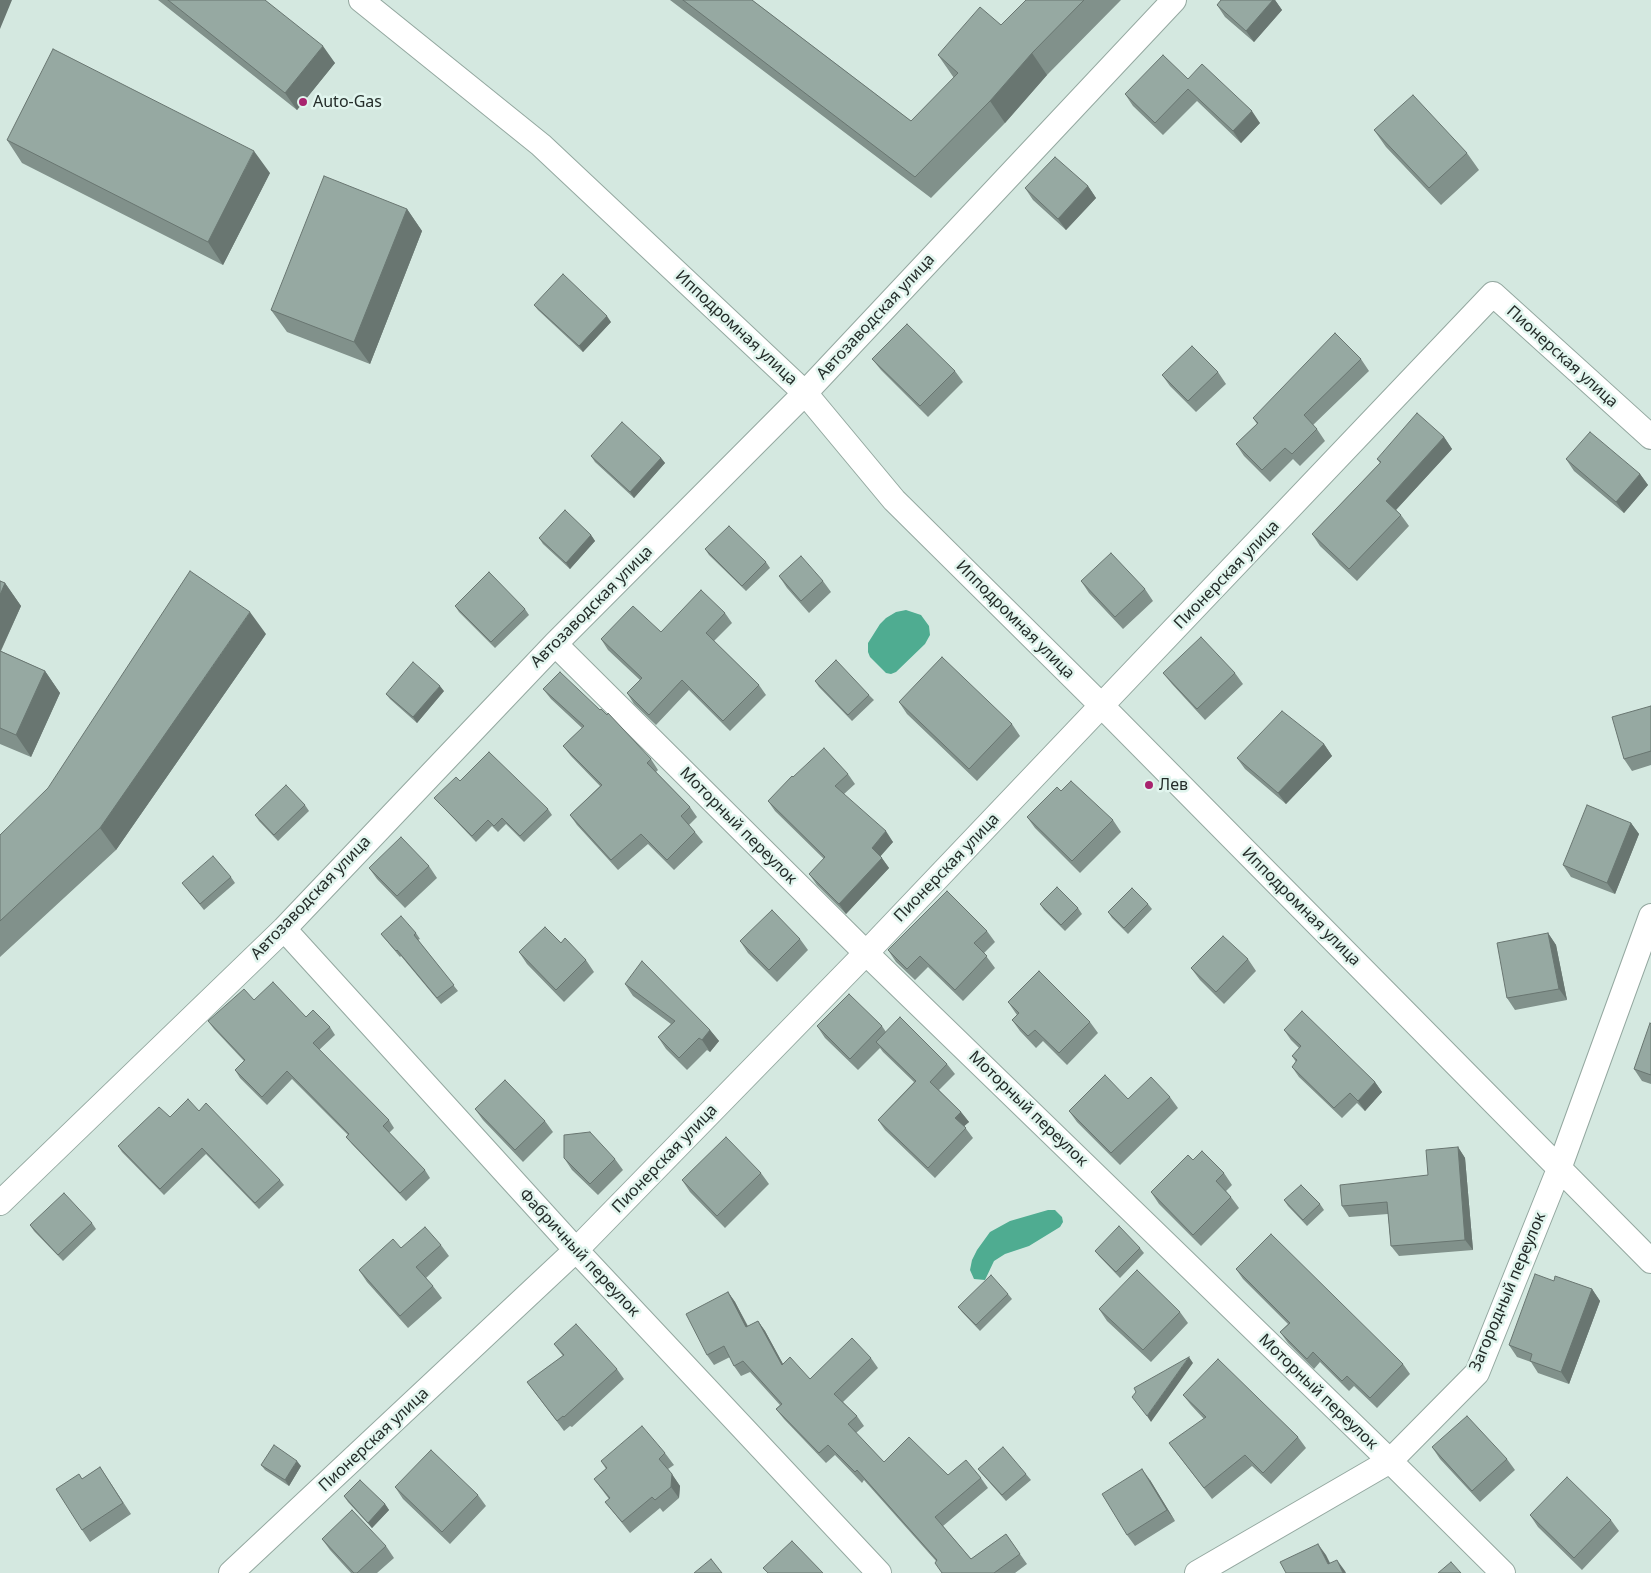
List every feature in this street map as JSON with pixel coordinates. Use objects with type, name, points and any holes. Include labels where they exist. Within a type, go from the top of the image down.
[{"type":"street","name":"Ипподромная улица","points":[[361,0],[541,145],[805,393],[894,500],[1102,706],[1651,1261]]},
{"type":"street","name":"Автозаводская улица","points":[[0,1203],[284,928],[554,644],[805,393],[1174,0]]},
{"type":"street","name":"Пионерская улица","points":[[231,1573],[576,1250],[866,953],[1493,294],[1651,437]]},
{"type":"street","name":"Моторный переулок","points":[[554,644],[866,953],[1390,1461],[1502,1573]]},
{"type":"street","name":"Загородный переулок","points":[[1198,1573],[1390,1461],[1477,1372],[1559,1169],[1651,916]]},
{"type":"street","name":"Фабричный переулок","points":[[284,928],[576,1250],[879,1573]]},
{"type":"shaded area","points":[[906,610],[921,615],[929,626],[930,635],[925,644],[896,672],[886,673],[870,657],[868,643],[886,618],[896,612]]},
{"type":"shaded area","points":[[1048,1210],[1055,1210],[1062,1217],[1063,1222],[1060,1227],[1029,1246],[1005,1254],[994,1261],[985,1280],[974,1279],[970,1270],[972,1260],[990,1232],[1010,1221]]},
{"type":"building","points":[[168,0],[265,0],[323,46],[285,93]]},
{"type":"building","points":[[683,0],[752,0],[911,121],[958,73],[938,55],[980,7],[1001,25],[1026,0],[1084,0],[1032,53],[990,101],[915,177]]},
{"type":"building","points":[[1221,0],[1273,0],[1246,31],[1217,5]]},
{"type":"building","points":[[53,49],[254,151],[208,242],[7,140]]},
{"type":"building","points":[[1163,55],[1188,79],[1202,64],[1252,111],[1233,131],[1188,89],[1155,123],[1125,94]]},
{"type":"building","points":[[1413,95],[1467,153],[1429,188],[1374,130]]},
{"type":"building","points":[[1055,157],[1088,186],[1058,219],[1025,188]]},
{"type":"building","points":[[324,176],[407,209],[354,342],[271,310]]},
{"type":"building","points":[[563,274],[607,316],[579,346],[534,305]]},
{"type":"building","points":[[907,324],[955,371],[920,406],[872,359]]},
{"type":"building","points":[[1335,333],[1361,359],[1304,415],[1317,429],[1292,454],[1285,448],[1262,470],[1236,444],[1258,423],[1253,418]]},
{"type":"building","points":[[1192,346],[1218,372],[1188,401],[1162,375]]},
{"type":"building","points":[[1417,413],[1444,437],[1386,501],[1401,515],[1349,569],[1312,534],[1381,462],[1377,459]]},
{"type":"building","points":[[622,422],[661,458],[630,492],[591,456]]},
{"type":"building","points":[[1590,432],[1640,474],[1616,502],[1566,459]]},
{"type":"building","points":[[565,510],[591,535],[566,563],[539,538]]},
{"type":"building","points":[[729,526],[766,562],[742,586],[705,549]]},
{"type":"building","points":[[1111,553],[1145,589],[1115,617],[1081,581]]},
{"type":"building","points":[[801,556],[823,581],[801,601],[779,576]]},
{"type":"building","points":[[190,571],[250,612],[100,828],[0,921],[0,835],[48,788]]},
{"type":"building","points":[[489,572],[525,609],[491,642],[455,606]]},
{"type":"building","points":[[0,581],[5,583],[0,595]]},
{"type":"building","points":[[701,590],[725,613],[706,633],[759,685],[723,721],[682,680],[649,715],[627,693],[642,678],[601,639],[633,606],[661,632]]},
{"type":"building","points":[[1201,637],[1235,673],[1197,709],[1163,673]]},
{"type":"building","points":[[0,651],[45,671],[16,735],[0,728]]},
{"type":"building","points":[[942,657],[1012,724],[969,769],[899,702]]},
{"type":"building","points":[[836,660],[869,695],[848,715],[815,681]]},
{"type":"building","points":[[413,662],[440,686],[413,717],[386,694]]},
{"type":"building","points":[[560,672],[600,710],[607,715],[608,713],[651,759],[647,763],[690,807],[681,816],[695,832],[667,860],[641,834],[611,860],[570,815],[602,785],[563,746],[584,726],[543,689]]},
{"type":"building","points":[[1651,706],[1651,751],[1624,759],[1612,717]]},
{"type":"building","points":[[1282,711],[1324,744],[1278,793],[1237,758]]},
{"type":"building","points":[[824,748],[848,774],[835,786],[886,831],[872,848],[882,858],[839,904],[809,874],[825,857],[768,801],[792,776]]},
{"type":"building","points":[[489,752],[548,809],[520,836],[502,818],[494,826],[488,820],[472,836],[434,798],[456,777],[460,781]]},
{"type":"building","points":[[1071,781],[1113,820],[1072,861],[1027,817],[1057,787],[1061,791]]},
{"type":"building","points":[[286,785],[305,805],[274,835],[255,815]]},
{"type":"building","points":[[1587,805],[1631,823],[1607,883],[1563,865]]},
{"type":"building","points":[[401,837],[429,866],[397,896],[369,868]]},
{"type":"building","points":[[213,856],[231,877],[200,904],[182,883]]},
{"type":"building","points":[[1057,887],[1078,908],[1061,925],[1040,904]]},
{"type":"building","points":[[1132,888],[1148,904],[1124,928],[1108,912]]},
{"type":"building","points":[[947,891],[987,931],[974,943],[987,956],[955,990],[920,956],[907,969],[888,950]]},
{"type":"building","points":[[772,910],[800,939],[769,970],[740,941]]},
{"type":"building","points":[[401,916],[416,933],[414,935],[454,985],[437,998],[397,950],[381,934]]},
{"type":"building","points":[[545,927],[561,943],[565,938],[586,960],[556,990],[519,952]]},
{"type":"building","points":[[1548,933],[1559,989],[1507,998],[1497,943]]},
{"type":"building","points":[[1223,936],[1248,959],[1216,992],[1191,968]]},
{"type":"building","points":[[642,961],[710,1030],[702,1040],[699,1038],[679,1058],[658,1037],[675,1021],[625,984]]},
{"type":"building","points":[[1039,971],[1090,1022],[1059,1053],[1035,1030],[1028,1036],[1012,1020],[1019,1013],[1008,1002]]},
{"type":"building","points":[[273,982],[306,1017],[313,1010],[330,1027],[313,1043],[389,1120],[383,1126],[425,1170],[400,1193],[346,1137],[349,1134],[287,1071],[262,1097],[235,1070],[245,1060],[208,1021],[244,989],[254,1000]]},
{"type":"building","points":[[849,994],[882,1026],[850,1059],[817,1026]]},
{"type":"building","points":[[1302,1011],[1375,1082],[1358,1101],[1350,1093],[1334,1108],[1292,1067],[1297,1060],[1292,1056],[1301,1046],[1284,1030]]},
{"type":"building","points":[[900,1017],[947,1064],[930,1082],[961,1112],[955,1118],[966,1128],[928,1168],[878,1120],[916,1081],[876,1042]]},
{"type":"building","points":[[1651,1024],[1651,1075],[1634,1069]]},
{"type":"building","points":[[1105,1075],[1128,1099],[1151,1077],[1170,1097],[1111,1153],[1069,1111]]},
{"type":"building","points":[[505,1080],[545,1121],[515,1150],[475,1109]]},
{"type":"building","points":[[188,1099],[199,1111],[206,1103],[280,1180],[255,1203],[202,1148],[160,1189],[118,1146],[159,1107],[170,1117]]},
{"type":"building","points":[[590,1132],[615,1159],[590,1184],[564,1158],[564,1135]]},
{"type":"building","points":[[726,1137],[761,1173],[717,1216],[682,1180]]},
{"type":"building","points":[[1458,1147],[1465,1240],[1391,1246],[1387,1202],[1342,1206],[1340,1185],[1428,1175],[1426,1150]]},
{"type":"building","points":[[1202,1151],[1224,1173],[1216,1181],[1231,1197],[1193,1235],[1151,1192],[1188,1155],[1193,1160]]},
{"type":"building","points":[[1301,1185],[1320,1204],[1303,1220],[1284,1200]]},
{"type":"building","points":[[64,1193],[92,1223],[58,1255],[30,1225]]},
{"type":"building","points":[[1119,1226],[1140,1248],[1116,1272],[1095,1251]]},
{"type":"building","points":[[425,1227],[441,1245],[416,1267],[433,1286],[400,1316],[359,1270],[393,1239],[401,1248]]},
{"type":"building","points":[[1271,1234],[1403,1364],[1370,1398],[1347,1376],[1342,1381],[1313,1352],[1307,1359],[1280,1332],[1290,1323],[1236,1269]]},
{"type":"building","points":[[1137,1270],[1180,1312],[1143,1350],[1099,1309]]},
{"type":"building","points":[[1535,1274],[1554,1281],[1555,1276],[1592,1289],[1561,1372],[1530,1361],[1532,1354],[1509,1345]]},
{"type":"building","points":[[991,1275],[1008,1294],[976,1325],[958,1307]]},
{"type":"building","points":[[728,1292],[746,1327],[758,1321],[782,1365],[790,1357],[810,1379],[852,1338],[871,1358],[834,1394],[857,1416],[848,1424],[884,1462],[909,1437],[948,1475],[966,1460],[981,1478],[935,1517],[971,1559],[1006,1534],[1020,1554],[994,1573],[942,1573],[935,1563],[937,1560],[857,1470],[855,1472],[828,1445],[819,1453],[776,1409],[782,1404],[743,1361],[734,1366],[724,1346],[707,1355],[686,1314]]},
{"type":"building","points":[[576,1324],[617,1369],[564,1417],[557,1421],[527,1382],[564,1355],[554,1344]]},
{"type":"building","points":[[1189,1357],[1147,1416],[1132,1397],[1136,1392],[1134,1388]]},
{"type":"building","points":[[1218,1359],[1298,1437],[1263,1473],[1245,1455],[1204,1488],[1169,1443],[1206,1417],[1183,1395]]},
{"type":"building","points":[[1467,1416],[1507,1459],[1472,1491],[1432,1447]]},
{"type":"building","points":[[642,1426],[665,1453],[659,1459],[672,1474],[671,1487],[655,1500],[652,1497],[622,1522],[605,1502],[610,1498],[594,1479],[607,1468],[601,1461]]},
{"type":"building","points":[[274,1445],[297,1461],[285,1480],[261,1465]]},
{"type":"building","points":[[1003,1447],[1026,1474],[1002,1495],[978,1469]]},
{"type":"building","points":[[431,1450],[478,1495],[442,1532],[395,1487]]},
{"type":"building","points":[[100,1467],[123,1503],[82,1530],[56,1489],[79,1474],[82,1479]]},
{"type":"building","points":[[1142,1469],[1167,1510],[1127,1535],[1102,1494]]},
{"type":"building","points":[[1567,1477],[1611,1520],[1574,1558],[1530,1515]]},
{"type":"building","points":[[360,1480],[385,1504],[368,1523],[344,1496]]},
{"type":"building","points":[[352,1510],[386,1546],[357,1573],[354,1573],[322,1539]]},
{"type":"building","points":[[792,1541],[823,1573],[768,1573],[763,1568]]},
{"type":"building","points":[[1318,1544],[1328,1564],[1337,1560],[1343,1573],[1286,1573],[1280,1562]]},
{"type":"building","points":[[711,1559],[722,1573],[694,1573]]},
{"type":"building","points":[[1451,1562],[1461,1573],[1438,1573]]},
{"type":"place","name":"Auto-Gas","points":[[303,102]]},
{"type":"place","name":"Лев","points":[[1149,785]]}]
